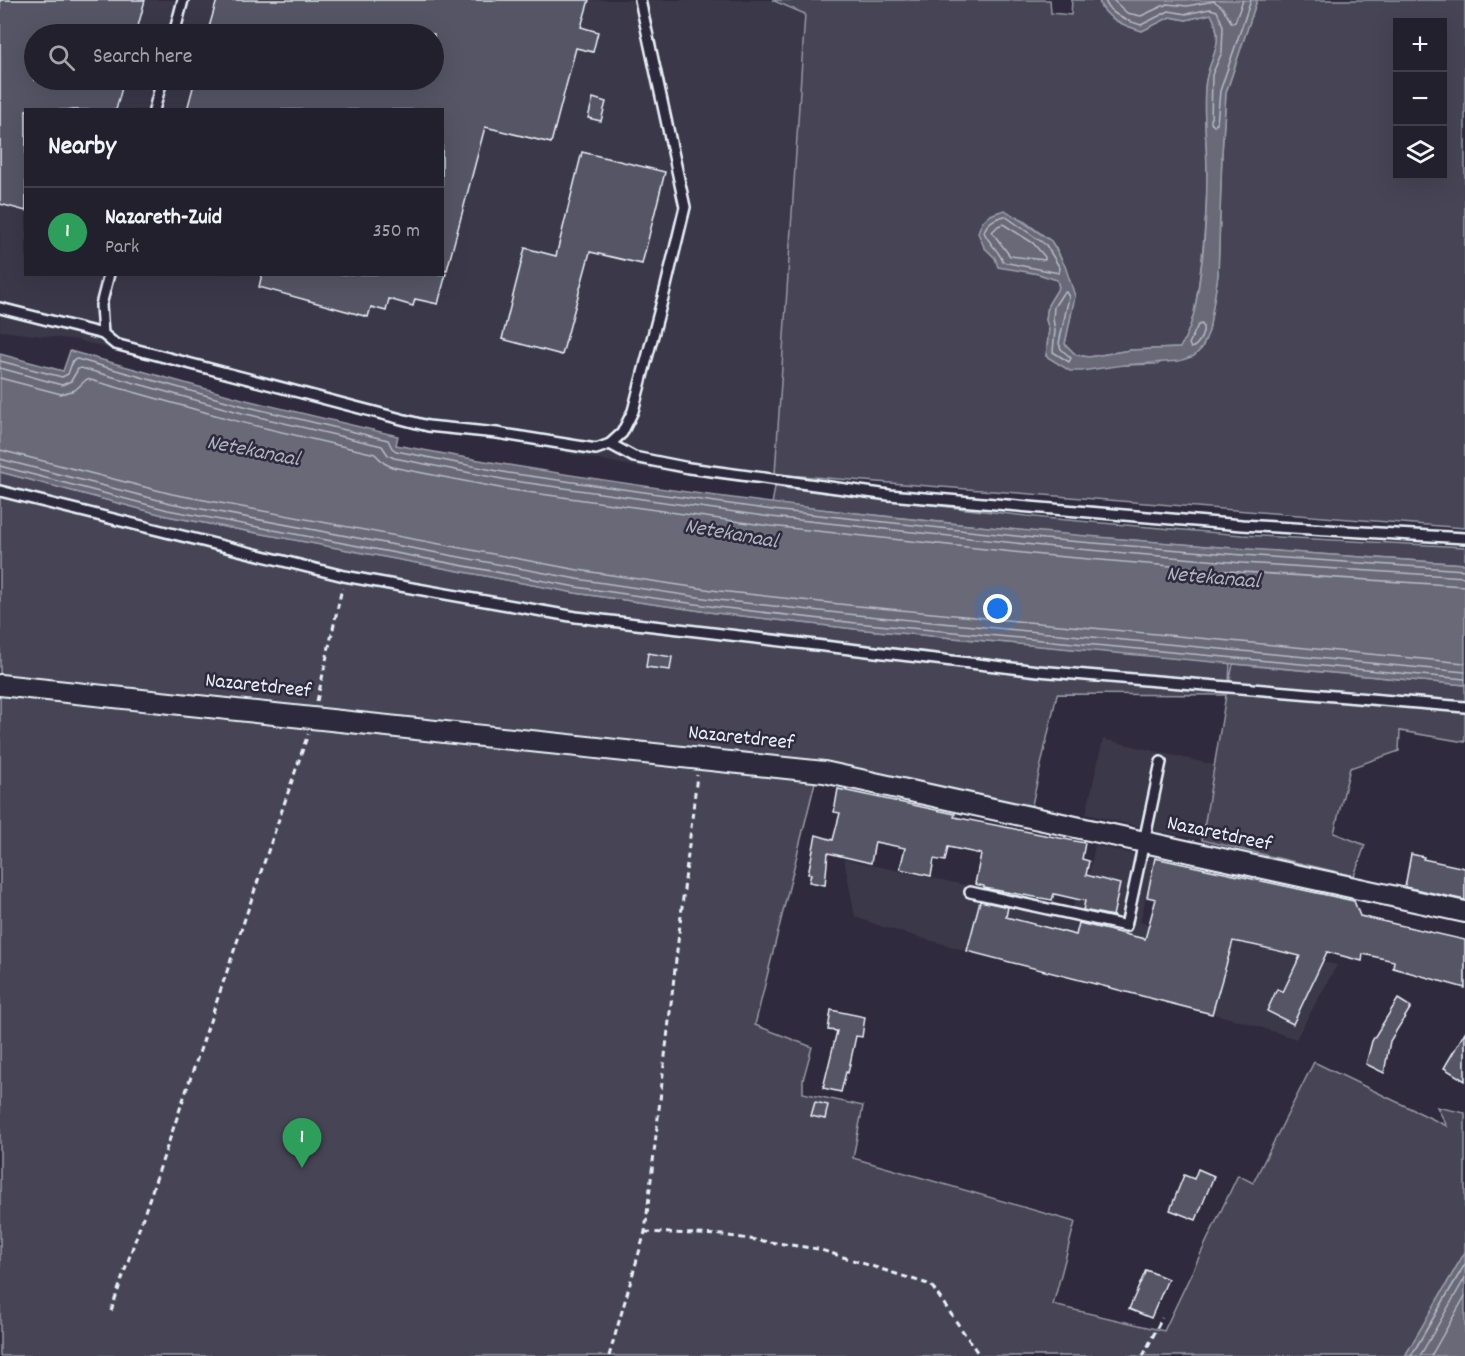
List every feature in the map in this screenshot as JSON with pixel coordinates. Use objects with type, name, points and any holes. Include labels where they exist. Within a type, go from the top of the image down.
[{"type":"street","name":"Nazaretdreef","points":[[0,685],[824,772],[1465,912]]},
{"type":"lane","points":[[177,24],[183,0]]},
{"type":"lane","points":[[0,309],[103,334],[115,344],[428,426],[596,448],[610,444],[622,433],[633,411],[685,207],[640,0]]},
{"type":"lane","points":[[155,108],[159,90]]},
{"type":"lane","points":[[103,334],[101,305],[108,276]]},
{"type":"lane","points":[[610,444],[634,457],[689,468],[889,495],[1242,525],[1465,538]]},
{"type":"lane","points":[[0,491],[344,576],[576,617],[1003,667],[1465,707]]},
{"type":"lane","points":[[970,892],[1126,926],[1161,762]]},
{"type":"path","points":[[111,1311],[314,717],[344,576]]},
{"type":"path","points":[[609,1356],[645,1232],[699,758]]},
{"type":"path","points":[[645,1232],[722,1234],[818,1249],[932,1285],[980,1356]]},
{"type":"path","points":[[1143,1356],[1162,1318]]},
{"type":"shaded area","points":[[0,0],[771,0],[805,14],[775,487],[652,470],[352,411],[77,340],[0,331]]},
{"type":"shaded area","points":[[772,0],[1050,0],[1051,13],[1071,15],[1072,0],[1099,0],[1101,8],[1142,31],[1170,17],[1186,20],[1211,14],[1216,26],[1217,45],[1206,78],[1205,89],[1207,172],[1204,241],[1193,316],[1180,348],[1130,350],[1089,357],[1076,355],[1065,344],[1075,296],[1058,251],[1051,241],[1017,216],[984,247],[1009,264],[1057,280],[1059,287],[1048,305],[1046,320],[1049,329],[1046,356],[1124,365],[1158,364],[1209,331],[1218,275],[1226,93],[1257,0],[1465,0],[1465,528],[775,474],[805,14]]},
{"type":"shaded area","points":[[0,472],[167,516],[575,593],[716,613],[855,629],[1230,663],[1229,683],[1233,664],[1465,685],[1465,742],[1400,731],[1399,751],[1350,768],[1334,833],[1365,845],[1354,876],[1202,840],[1226,695],[1057,694],[1031,809],[820,762],[755,1025],[812,1047],[803,1080],[803,1093],[863,1106],[853,1158],[1075,1222],[1053,1305],[1164,1331],[1238,1175],[1253,1183],[1314,1062],[1447,1126],[1437,1107],[1465,1113],[1465,1252],[1405,1356],[0,1356]]},
{"type":"shaded area","points":[[775,487],[1044,518],[1242,535],[1465,547],[1465,564],[1044,533],[772,504]]},
{"type":"shaded area","points":[[1103,739],[1215,765],[1202,840],[1162,832],[1140,922],[1337,965],[1296,1039],[1241,1021],[967,951],[855,917],[844,859],[1073,908],[1081,873],[1089,874],[1095,845],[1133,854],[1140,827],[1086,814]]},
{"type":"water","points":[[1099,0],[1257,0],[1226,93],[1218,275],[1209,331],[1202,348],[1194,356],[1179,361],[1070,371],[1046,356],[1049,329],[1046,320],[1048,305],[1059,287],[1057,280],[1039,274],[998,267],[995,258],[984,247],[978,233],[984,220],[1005,210],[1051,241],[1065,266],[1075,296],[1065,344],[1076,355],[1089,357],[1130,350],[1180,348],[1194,314],[1204,238],[1207,172],[1205,89],[1206,78],[1217,44],[1216,25],[1211,14],[1186,20],[1170,17],[1142,31],[1110,17]]},
{"type":"water","name":"Netekanaal","points":[[70,351],[246,400],[398,436],[396,445],[662,489],[795,506],[1063,534],[1465,564],[1465,685],[855,629],[716,613],[575,593],[167,516],[0,472],[0,354],[63,371]]},
{"type":"water","points":[[1465,1252],[1465,1356],[1405,1356]]},
{"type":"building","points":[[0,0],[145,0],[139,24],[24,24],[24,90],[121,90],[117,108],[24,108],[24,210],[0,204]]},
{"type":"building","points":[[217,0],[589,0],[581,27],[598,32],[593,52],[576,48],[551,143],[485,127],[447,270],[444,270],[444,108],[188,108],[192,90],[444,90],[444,24],[210,24]]},
{"type":"building","points":[[593,98],[606,102],[601,121],[588,118]]},
{"type":"building","points":[[582,152],[665,172],[642,264],[590,252],[562,355],[502,339],[525,248],[556,256]]},
{"type":"building","points":[[446,274],[438,304],[415,299],[413,306],[389,299],[386,311],[371,307],[368,317],[259,287],[262,276],[444,276]]},
{"type":"building","points":[[648,653],[672,657],[670,670],[646,667]]},
{"type":"building","points":[[838,789],[955,814],[954,817],[1085,843],[1082,859],[1089,861],[1086,875],[1120,884],[1113,916],[1083,910],[1085,901],[1054,894],[1052,900],[984,888],[984,886],[975,884],[981,854],[948,847],[945,861],[934,859],[931,876],[900,869],[905,848],[875,842],[871,863],[828,853],[825,885],[809,882],[811,874],[808,874],[816,835],[833,840],[840,813],[834,812]]},
{"type":"building","points":[[1411,854],[1424,857],[1423,859],[1465,868],[1465,900],[1405,887]]},
{"type":"building","points":[[1155,858],[1354,901],[1360,916],[1465,940],[1465,988],[1393,968],[1394,961],[1363,954],[1362,961],[1327,952],[1293,1024],[1267,1011],[1277,989],[1283,992],[1300,956],[1253,945],[1233,941],[1212,1014],[967,951],[980,901],[1008,907],[1006,917],[1076,935],[1079,923],[1145,939],[1156,899],[1147,897]]},
{"type":"building","points":[[1398,999],[1411,1007],[1390,1041],[1384,1073],[1366,1064],[1372,1041]]},
{"type":"building","points":[[831,1010],[865,1017],[862,1037],[856,1036],[848,1073],[846,1072],[841,1092],[823,1088],[837,1031],[828,1030]]},
{"type":"building","points":[[1465,1032],[1465,1081],[1444,1068]]},
{"type":"building","points":[[815,1102],[828,1105],[825,1119],[811,1116]]},
{"type":"building","points":[[1198,1169],[1214,1176],[1196,1220],[1170,1210],[1184,1175],[1194,1179]]},
{"type":"building","points":[[1146,1270],[1168,1279],[1151,1318],[1129,1309]]},
{"type":"place","name":"Nazareth-Zuid","points":[[302,1168]]}]
